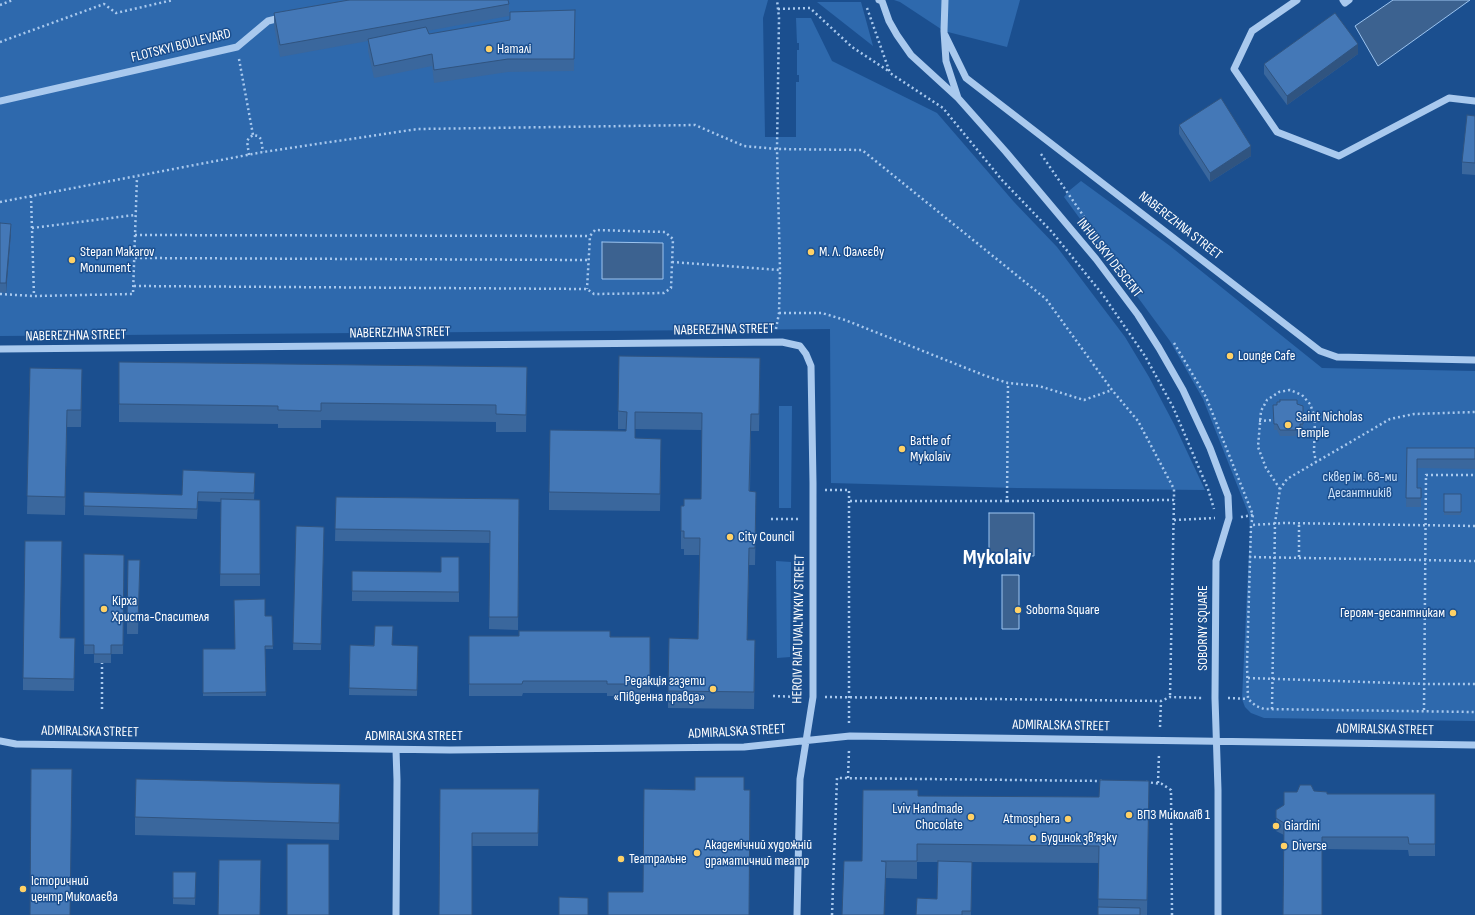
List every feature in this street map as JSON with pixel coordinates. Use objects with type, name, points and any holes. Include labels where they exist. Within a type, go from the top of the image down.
[{"type":"street","points":[[879,0],[882,1],[889,21],[911,55],[958,98]]},
{"type":"street","name":"NABEREZHNA STREET","points":[[944,0],[944,31],[966,78],[1320,351],[1337,357],[1475,360]]},
{"type":"street","points":[[1296,0],[1252,31],[1234,69],[1277,132],[1339,156],[1449,98],[1475,101]]},
{"type":"street","points":[[1343,0],[1345,3],[1349,0]]},
{"type":"street","name":"FLOTSKYI BOULEVARD","points":[[0,101],[237,47],[268,21],[290,16]]},
{"type":"street","name":"INHULSKYI DESCENT","points":[[944,31],[946,61],[958,98],[1006,152],[1096,259],[1138,315],[1159,348],[1183,390],[1210,448],[1228,496],[1229,518]]},
{"type":"street","name":"NABEREZHNA STREET","points":[[0,349],[774,342],[789,343],[800,346]]},
{"type":"street","name":"HEROIV RIATUVAL'NYKIV STREET","points":[[798,915],[800,778],[813,704],[813,486],[811,366],[806,354],[800,346]]},
{"type":"street","name":"SOBORNY SQUARE","points":[[1218,915],[1217,741],[1215,698],[1216,561],[1229,518]]},
{"type":"street","name":"ADMIRALSKA STREET","points":[[0,741],[16,744],[396,750],[744,747],[850,736],[1475,745]]},
{"type":"street","points":[[396,750],[396,915]]},
{"type":"path","points":[[0,6],[13,0]]},
{"type":"path","points":[[0,42],[104,4],[116,13],[173,0]]},
{"type":"path","points":[[774,342],[779,313],[780,270],[777,149],[779,18],[777,0]]},
{"type":"path","points":[[866,5],[890,73]]},
{"type":"path","points":[[778,9],[810,8],[852,47],[943,108],[1002,180],[1056,238],[1103,295],[1145,356],[1172,407],[1213,503],[1215,519],[1174,520]]},
{"type":"path","points":[[237,47],[253,135]]},
{"type":"path","points":[[0,202],[264,152],[418,129],[694,125],[744,146],[777,149],[862,150],[1046,299],[1112,390],[1138,421],[1174,489],[1170,697]]},
{"type":"path","points":[[249,155],[247,141],[248,138],[253,135],[258,136],[261,139],[264,152]]},
{"type":"path","points":[[0,294],[34,296],[133,294],[137,177]]},
{"type":"path","points":[[31,196],[34,296]]},
{"type":"path","points":[[32,228],[135,215]]},
{"type":"path","points":[[134,286],[587,289],[594,294],[664,293],[672,288],[673,238],[665,232],[595,230],[590,236],[587,289]]},
{"type":"path","points":[[135,235],[590,236]]},
{"type":"path","points":[[135,258],[588,260]]},
{"type":"path","points":[[672,262],[780,270]]},
{"type":"path","points":[[779,313],[822,313],[845,320],[986,376],[1008,383],[1039,386],[1084,400],[1112,390]]},
{"type":"path","points":[[1007,501],[1008,383]]},
{"type":"path","points":[[1280,489],[1266,468],[1258,447],[1261,411],[1267,400],[1279,392],[1290,390],[1302,395],[1310,404],[1315,417],[1314,452],[1316,462]]},
{"type":"path","points":[[1272,709],[1275,523],[1280,489],[1287,480],[1390,419],[1414,414],[1465,411],[1475,412]]},
{"type":"path","points":[[1259,421],[1274,420]]},
{"type":"path","points":[[1424,710],[1426,475],[1475,475]]},
{"type":"path","points":[[813,486],[849,490],[848,696],[1161,701],[1170,697],[1215,698],[1248,699],[1256,706],[1264,709],[1424,710],[1475,712]]},
{"type":"path","points":[[850,500],[1174,500]]},
{"type":"path","points":[[771,519],[799,519],[800,512]]},
{"type":"path","points":[[1299,523],[1299,557]]},
{"type":"path","points":[[1248,699],[1249,557],[1251,525],[1299,523],[1475,526]]},
{"type":"path","points":[[1249,557],[1475,561]]},
{"type":"path","points":[[102,663],[102,709]]},
{"type":"path","points":[[1248,678],[1425,684],[1475,684]]},
{"type":"path","points":[[1158,783],[1161,701]]},
{"type":"path","points":[[832,915],[837,778],[1111,781]]},
{"type":"path","points":[[1143,782],[1162,784],[1171,790],[1172,915]]},
{"type":"green space","points":[[0,0],[768,0],[763,18],[765,137],[796,137],[796,82],[799,82],[799,75],[797,75],[797,50],[799,50],[799,43],[797,43],[796,18],[811,18],[832,61],[937,113],[1014,202],[1057,247],[1125,337],[1149,377],[1175,426],[1205,490],[1016,488],[831,483],[830,329],[0,336]]},
{"type":"green space","points":[[894,0],[1020,0],[1007,47],[944,31],[900,2]]},
{"type":"green space","points":[[817,2],[861,2],[873,46]]},
{"type":"green space","name":"сквер ім. 68-ми Десантників","points":[[1081,181],[1170,246],[1322,368],[1475,371],[1475,721],[1264,718],[1251,713],[1245,707],[1242,699],[1250,531],[1249,515],[1203,399],[1170,341],[1064,197]]},
{"type":"green space","points":[[779,406],[792,406],[791,508],[779,508]]},
{"type":"green space","points":[[776,561],[791,562],[790,657],[777,658]]},
{"type":"shaded area","points":[[1393,0],[1470,0],[1378,66],[1355,26]]},
{"type":"shaded area","points":[[602,242],[663,243],[663,279],[602,279]]},
{"type":"shaded area","points":[[989,513],[1034,513],[1034,556],[989,556]]},
{"type":"shaded area","points":[[1002,575],[1019,575],[1019,629],[1002,629]]},
{"type":"building","points":[[349,0],[508,0],[509,4],[280,45],[274,13]]},
{"type":"building","points":[[575,10],[574,59],[508,59],[434,70],[432,54],[374,66],[368,39],[426,27],[429,34],[510,20],[510,12]]},
{"type":"building","points":[[1335,13],[1358,44],[1287,96],[1264,64]]},
{"type":"building","points":[[1221,98],[1251,146],[1210,173],[1179,125]]},
{"type":"building","points":[[1467,115],[1475,116],[1475,163],[1462,162]]},
{"type":"building","points":[[0,223],[11,224],[6,283],[0,283]]},
{"type":"building","points":[[619,356],[760,358],[759,414],[751,414],[749,491],[756,492],[755,548],[749,548],[747,640],[755,640],[754,692],[668,691],[669,638],[698,639],[700,538],[684,538],[684,531],[681,531],[681,506],[684,506],[684,499],[701,499],[702,413],[635,412],[635,438],[661,439],[660,494],[549,492],[550,430],[626,431],[627,412],[618,411]]},
{"type":"building","points":[[119,362],[527,367],[526,415],[496,414],[496,405],[321,403],[321,411],[278,410],[278,406],[119,404]]},
{"type":"building","points":[[30,368],[82,369],[81,410],[67,410],[65,497],[27,496]]},
{"type":"building","name":"Saint Nicholas Temple","points":[[1280,400],[1297,400],[1297,404],[1303,406],[1303,424],[1300,424],[1300,427],[1296,428],[1296,430],[1280,430],[1277,424],[1274,424],[1273,405],[1277,405],[1277,402],[1280,402]]},
{"type":"building","points":[[1407,448],[1475,448],[1475,459],[1417,459],[1417,488],[1421,488],[1421,498],[1406,498]]},
{"type":"building","points":[[183,470],[255,473],[254,493],[198,492],[197,509],[84,506],[84,492],[182,495]]},
{"type":"building","points":[[1444,494],[1461,494],[1461,512],[1444,512]]},
{"type":"building","points":[[336,497],[519,499],[518,617],[489,617],[490,531],[335,529]]},
{"type":"building","points":[[221,499],[260,500],[260,574],[220,574]]},
{"type":"building","points":[[296,526],[324,527],[321,644],[293,643]]},
{"type":"building","points":[[25,541],[62,541],[60,638],[75,638],[74,679],[23,678]]},
{"type":"building","name":"Кірха Христа-Спасителя","points":[[84,554],[124,555],[123,645],[111,645],[111,654],[94,654],[94,645],[84,645]]},
{"type":"building","points":[[441,557],[459,557],[459,592],[352,591],[352,571],[441,572]]},
{"type":"building","points":[[128,560],[140,560],[138,622],[127,621]]},
{"type":"building","points":[[265,599],[265,616],[272,616],[273,646],[265,646],[266,692],[203,693],[203,649],[235,649],[234,600]]},
{"type":"building","points":[[375,626],[393,626],[392,645],[418,646],[417,690],[349,688],[350,645],[374,646]]},
{"type":"building","points":[[519,631],[610,631],[610,637],[650,637],[650,684],[607,684],[607,681],[523,681],[522,684],[469,684],[469,636],[519,636]]},
{"type":"building","points":[[31,769],[72,769],[70,915],[30,915]]},
{"type":"building","name":"Академічний художній драматичний театр","points":[[695,777],[744,777],[744,790],[750,790],[749,915],[608,915],[608,892],[643,892],[644,789],[695,790]]},
{"type":"building","points":[[136,779],[340,784],[339,823],[135,817]]},
{"type":"building","points":[[1100,780],[1149,781],[1147,900],[1098,899],[1099,846],[917,844],[917,861],[881,861],[886,862],[884,915],[842,915],[844,861],[862,861],[863,790],[918,790],[918,796],[1099,797]]},
{"type":"building","points":[[1300,785],[1311,785],[1314,791],[1327,792],[1327,794],[1435,794],[1435,844],[1409,844],[1408,837],[1322,837],[1322,915],[1283,915],[1284,823],[1276,818],[1276,810],[1284,805],[1284,792],[1297,792]]},
{"type":"building","points":[[440,789],[539,789],[538,833],[472,833],[472,915],[439,915]]},
{"type":"building","points":[[287,844],[329,844],[329,915],[287,915]]},
{"type":"building","points":[[219,860],[261,860],[260,915],[218,915]]},
{"type":"building","points":[[938,861],[972,862],[971,911],[962,911],[962,915],[916,915],[917,898],[937,899]]},
{"type":"building","points":[[173,872],[196,872],[195,898],[173,898]]},
{"type":"building","points":[[559,897],[588,898],[588,915],[559,915]]},
{"type":"building","points":[[1098,907],[1140,908],[1140,915],[1098,915]]},
{"type":"place","name":"Наталі","points":[[489,49]]},
{"type":"place","name":"М. Л. Фалєєву","points":[[811,252]]},
{"type":"place","name":"Stepan Makarov Monument","points":[[72,260]]},
{"type":"place","name":"Lounge Cafe","points":[[1230,356]]},
{"type":"place","name":"Saint Nicholas Temple","points":[[1288,425]]},
{"type":"place","name":"Battle of Mykolaiv","points":[[902,449]]},
{"type":"place","name":"City Council","points":[[730,537]]},
{"type":"place","name":"Кірха Христа-Спасителя","points":[[104,609]]},
{"type":"place","name":"Soborna Square","points":[[1018,610]]},
{"type":"place","name":"Героям-десантникам","points":[[1453,613]]},
{"type":"place","name":"Редакція газети «Південна правда»","points":[[713,689]]},
{"type":"place","name":"ВПЗ Миколаїв 1","points":[[1129,815]]},
{"type":"place","name":"Lviv Handmade Chocolate","points":[[971,817]]},
{"type":"place","name":"Atmosphera","points":[[1068,819]]},
{"type":"place","name":"Giardini","points":[[1276,826]]},
{"type":"place","name":"Будинок зв’язку","points":[[1033,838]]},
{"type":"place","name":"Diverse","points":[[1284,846]]},
{"type":"place","name":"Академічний художній драматичний театр","points":[[697,853]]},
{"type":"place","name":"Театральне","points":[[621,859]]},
{"type":"place","name":"Історичний центр Миколаєва","points":[[23,889]]},
{"type":"district","name":"Mykolaiv","points":[[997,558]]}]
